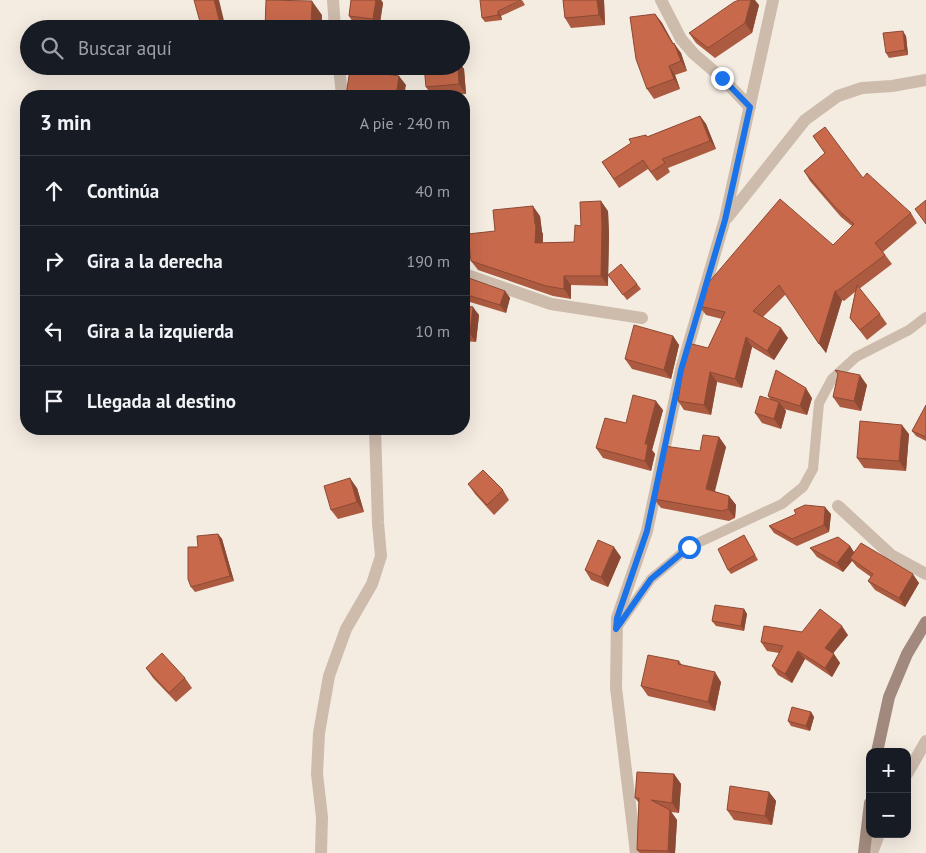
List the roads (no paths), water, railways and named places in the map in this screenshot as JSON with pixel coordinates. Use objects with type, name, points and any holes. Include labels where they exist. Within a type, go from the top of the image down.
[{"type":"main road","points":[[878,748],[889,696],[907,654],[926,622]]},
{"type":"main road","points":[[864,853],[866,836]]},
{"type":"street","points":[[333,0],[334,20]]},
{"type":"street","points":[[661,0],[682,40],[694,54],[722,78],[750,107]]},
{"type":"street","points":[[636,853],[616,688],[617,618],[647,531],[681,370],[725,220],[773,0]]},
{"type":"street","points":[[340,75],[341,90]]},
{"type":"street","points":[[725,220],[805,120],[838,96],[862,88],[892,86],[926,80]]},
{"type":"street","points":[[470,276],[551,304],[642,318]]},
{"type":"street","points":[[321,853],[322,817],[317,774],[318,749],[329,676],[346,630],[372,584],[381,556],[378,523],[376,435]]},
{"type":"street","points":[[838,506],[891,555],[926,574]]},
{"type":"street","points":[[911,767],[926,741]]},
{"type":"street","points":[[872,853],[878,838]]},
{"type":"lane","points":[[616,629],[651,579],[689,547],[782,504],[803,487],[813,469],[819,403],[832,378],[856,357],[909,330],[926,318]]}]
